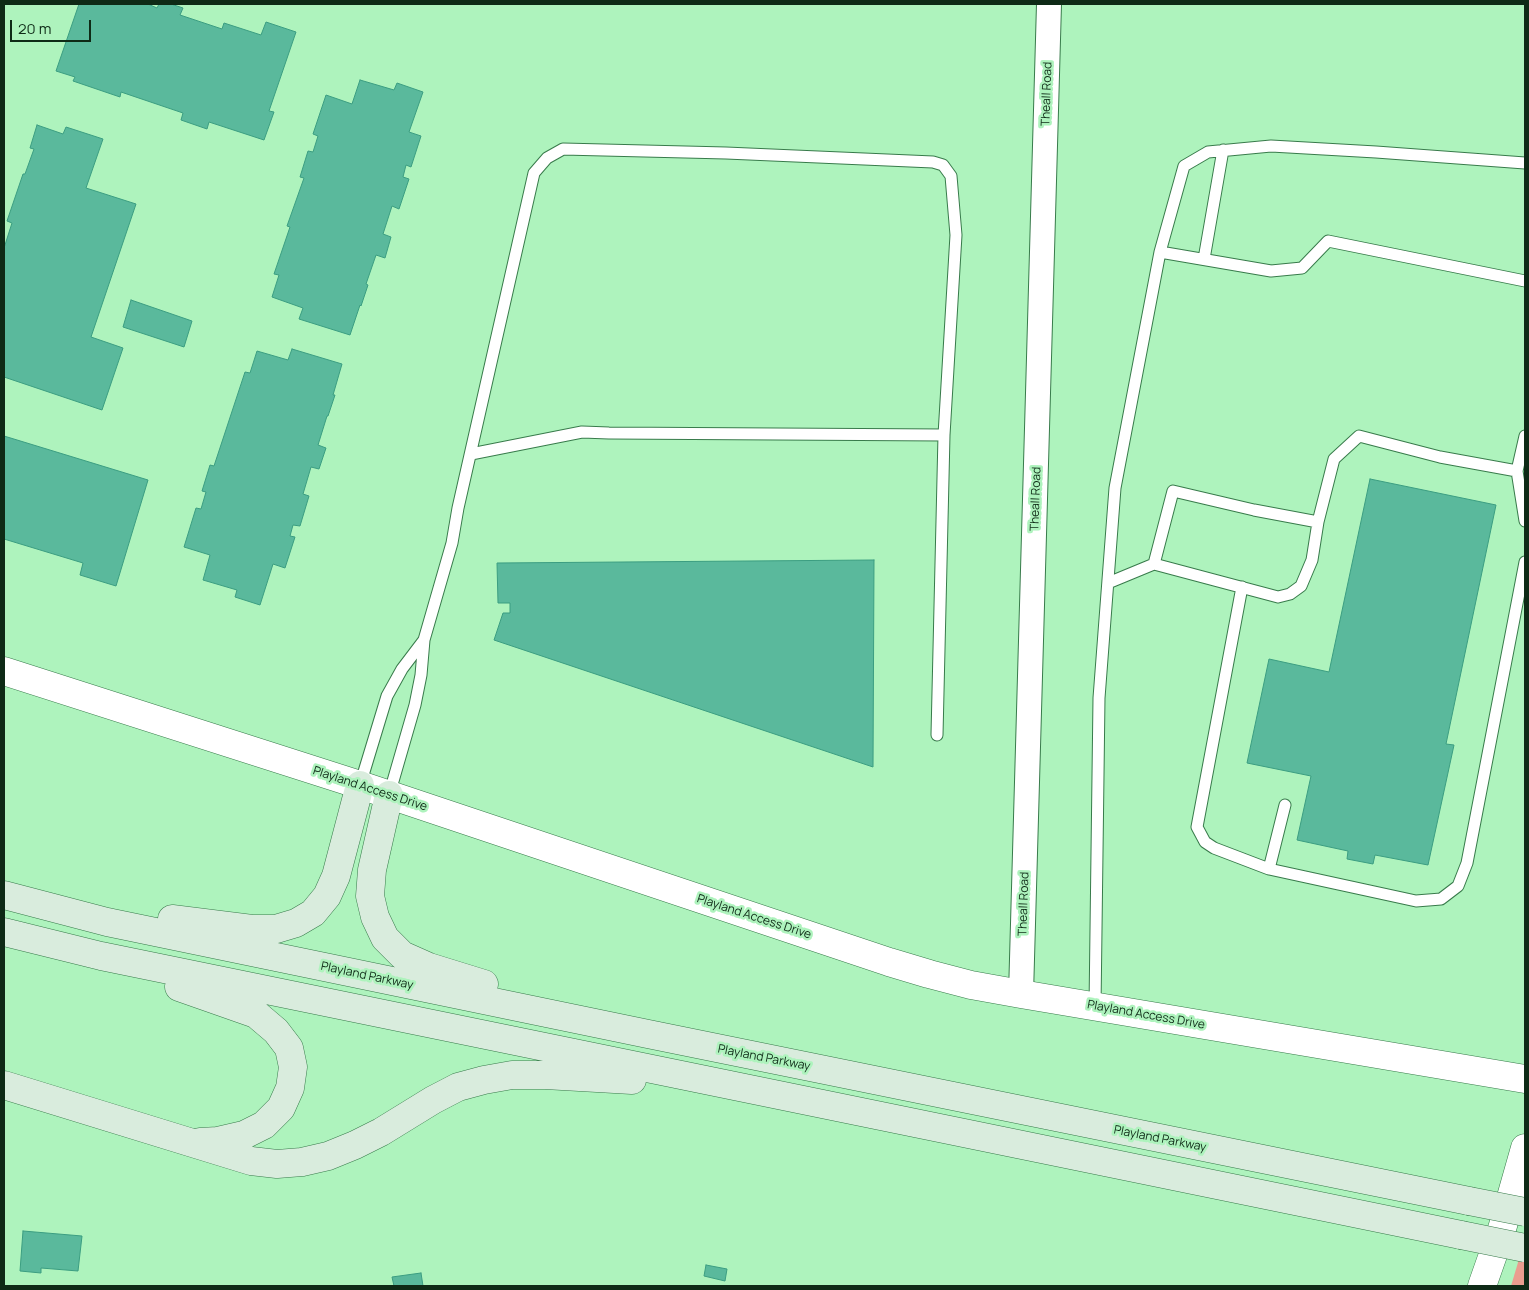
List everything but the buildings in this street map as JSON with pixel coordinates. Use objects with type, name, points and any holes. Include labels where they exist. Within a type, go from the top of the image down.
[{"type":"main road","points":[[8,897],[252,929],[276,929],[296,923],[314,912],[327,896],[336,876],[360,785]]},
{"type":"main road","points":[[389,795],[372,870],[370,896],[375,917],[385,938],[402,954],[429,967],[648,1034]]},
{"type":"main road","name":"Playland Parkway","points":[[8,897],[107,922],[1525,1212]]},
{"type":"main road","points":[[4,932],[101,956],[1525,1248]]},
{"type":"main road","points":[[50,944],[256,1014],[276,1031],[289,1048],[293,1067],[290,1088],[281,1108],[264,1125],[244,1135],[218,1141],[186,1142]]},
{"type":"main road","points":[[4,1085],[251,1161],[278,1164],[302,1162],[328,1156],[355,1145],[458,1087],[484,1080],[545,1074],[738,1088]]},
{"type":"street","name":"Theall Road","points":[[1021,994],[1049,4]]},
{"type":"street","name":"Playland Access Drive","points":[[4,671],[360,785],[889,962],[970,984],[1095,1007],[1525,1079]]},
{"type":"street","points":[[1482,1286],[1502,1229],[1525,1148]]},
{"type":"lane","points":[[1095,1007],[1100,698],[1115,488],[1160,252],[1184,166],[1208,152],[1271,146],[1525,164]]},
{"type":"lane","points":[[389,795],[415,705],[421,675],[424,640],[452,543],[470,454],[534,173],[547,158],[563,149],[932,162],[943,165],[951,176],[956,235],[944,435],[937,735]]},
{"type":"lane","points":[[1204,259],[1223,150]]},
{"type":"lane","points":[[1160,252],[1271,271],[1302,268],[1328,241],[1525,281]]},
{"type":"lane","points":[[470,454],[582,432],[944,435]]},
{"type":"lane","points":[[1108,583],[1154,564],[1278,596],[1290,594],[1300,586],[1312,560],[1318,522],[1334,458],[1359,436],[1440,457],[1518,471]]},
{"type":"lane","points":[[1525,436],[1518,471],[1525,521]]},
{"type":"lane","points":[[1154,564],[1173,491],[1254,510],[1318,522]]},
{"type":"lane","points":[[1242,587],[1197,827],[1205,842],[1214,848],[1269,868],[1416,901],[1441,899],[1458,886],[1466,863],[1525,562]]},
{"type":"lane","points":[[360,785],[387,696],[402,669],[424,640]]},
{"type":"lane","points":[[1269,868],[1285,805]]},
{"type":"shaded area","points":[[1525,1239],[1525,1286],[1511,1286]]}]
